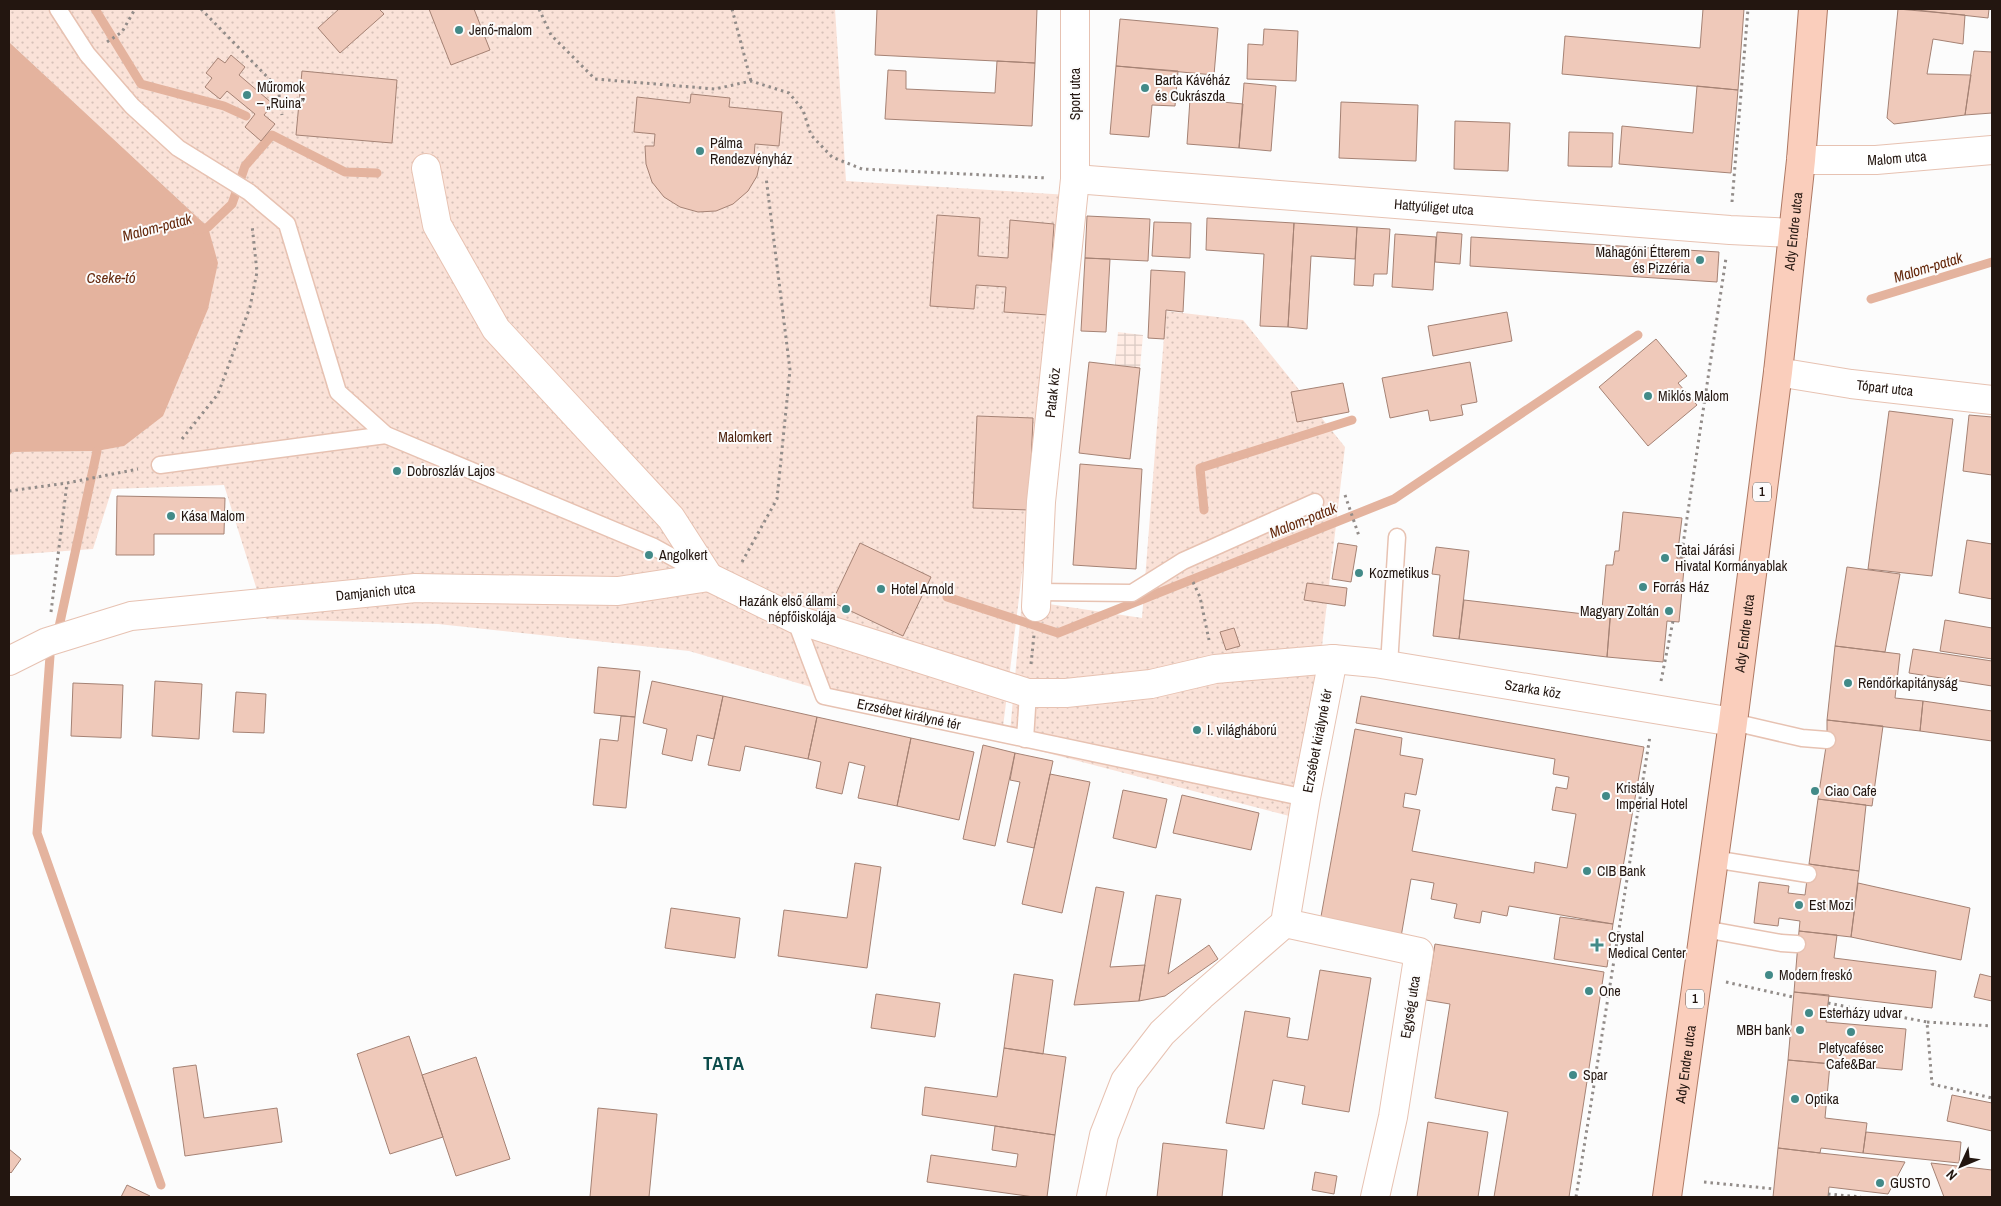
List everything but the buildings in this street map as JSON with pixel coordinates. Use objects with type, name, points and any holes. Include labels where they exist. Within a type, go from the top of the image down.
[{"type":"main road","name":"Ady Endre utca","points":[[1667,1197],[1733,722],[1778,372],[1801,160],[1813,9]]},
{"type":"street","name":"Sport utca","points":[[1075,9],[1075,179]]},
{"type":"street","name":"Malom utca","points":[[1801,160],[1876,160],[1992,150]]},
{"type":"street","points":[[426,168],[437,225],[496,329],[671,518],[719,582],[796,618],[1028,693],[1066,693],[1151,684],[1215,670],[1333,659]]},
{"type":"street","name":"Hattyúliget utca","points":[[1075,179],[1730,230],[1793,233]]},
{"type":"street","name":"Patak köz","points":[[1036,599],[1041,502],[1075,179]]},
{"type":"street","name":"Tópart utca","points":[[1778,372],[1851,384],[1992,400]]},
{"type":"street","name":"Damjanich utca","points":[[9,661],[47,642],[131,616],[415,588],[618,591],[719,582]]},
{"type":"street","name":"Szarka köz","points":[[1333,659],[1389,665],[1733,722]]},
{"type":"street","name":"Erzsébet királyné tér","points":[[1306,798],[1333,659]]},
{"type":"street","points":[[1091,1197],[1104,1134],[1126,1081],[1162,1033],[1200,996],[1285,923],[1306,798]]},
{"type":"street","name":"Egység utca","points":[[1285,923],[1419,952],[1393,1117],[1375,1197]]},
{"type":"lane","points":[[58,9],[87,54],[132,106],[178,148],[243,187],[286,224],[338,392],[386,435],[654,547],[719,582]]},
{"type":"lane","points":[[160,465],[386,435]]},
{"type":"lane","points":[[1036,599],[1132,593],[1183,561],[1314,502]]},
{"type":"lane","points":[[1389,665],[1397,537]]},
{"type":"lane","name":"Erzsébet királyné tér","points":[[796,618],[824,696],[1306,798]]},
{"type":"lane","points":[[1025,739],[1028,693]]},
{"type":"lane","points":[[1733,722],[1802,738],[1827,740]]},
{"type":"lane","points":[[1714,858],[1808,874]]},
{"type":"lane","points":[[1704,929],[1781,943],[1797,944]]},
{"type":"path","points":[[122,32],[135,9]]},
{"type":"path","points":[[201,9],[278,88],[282,115]]},
{"type":"path","points":[[539,9],[551,34],[594,80],[716,89],[751,81],[789,93],[803,110],[811,135],[832,156],[862,169],[1075,179]]},
{"type":"path","points":[[732,9],[751,81]]},
{"type":"path","points":[[1681,558],[1730,230],[1748,9]]},
{"type":"path","points":[[719,582],[776,499],[790,370],[766,177]]},
{"type":"path","points":[[9,491],[67,483],[160,465],[218,394],[250,307],[257,272],[243,187]]},
{"type":"path","points":[[47,642],[67,483]]},
{"type":"path","points":[[1344,496],[1359,536]]},
{"type":"path","points":[[1200,597],[1215,670]]},
{"type":"path","points":[[1654,709],[1673,621]]},
{"type":"path","points":[[1576,1197],[1650,742]]},
{"type":"path","points":[[1698,975],[1793,997]]},
{"type":"path","points":[[1828,1003],[1927,1022],[1992,1026]]},
{"type":"path","points":[[1927,1022],[1932,1084],[1992,1098]]},
{"type":"path","points":[[1704,1182],[1775,1189]]},
{"type":"path","points":[[1828,1194],[1861,1197]]},
{"type":"shaded area","points":[[1118,332],[1143,335],[1140,368],[1115,365]]},
{"type":"green space","name":"Malomkert","points":[[9,9],[835,9],[846,181],[1069,195],[1001,743],[689,651],[438,624],[266,619],[224,485],[112,489],[93,549],[9,555],[9,456],[13,452],[97,451],[123,446],[208,227],[9,42]]},
{"type":"green space","points":[[1166,311],[1243,320],[1345,447],[1319,672],[1293,817],[1009,743],[1022,600],[1142,618]]},
{"type":"water","name":"Cseke-tó","points":[[9,42],[208,227],[218,263],[208,309],[163,416],[124,446],[97,451],[13,452],[9,456]]},
{"type":"waterway","points":[[95,9],[141,84],[224,106],[246,116]]},
{"type":"waterway","name":"Malom-patak","points":[[197,230],[208,227],[232,204],[245,166],[272,135],[345,172],[377,173]]},
{"type":"waterway","name":"Malom-patak","points":[[1871,299],[1992,262]]},
{"type":"waterway","name":"Malom-patak","points":[[947,597],[1058,633],[1394,499],[1638,335]]},
{"type":"waterway","points":[[1204,510],[1200,468],[1352,420]]},
{"type":"waterway","points":[[59,627],[97,451]]},
{"type":"waterway","points":[[50,656],[37,833],[161,1185]]},
{"type":"place","name":"Jenő-malom","points":[[459,30]]},
{"type":"place","name":"Barta Kávéház és Cukrászda","points":[[1145,88]]},
{"type":"place","name":"Műromok – „Ruina”","points":[[247,95]]},
{"type":"place","name":"Pálma Rendezvényház","points":[[700,151]]},
{"type":"place","name":"Mahagóni Étterem és Pizzéria","points":[[1700,260]]},
{"type":"place","name":"Miklós Malom","points":[[1648,396]]},
{"type":"place","name":"Dobroszláv Lajos","points":[[397,471]]},
{"type":"place","name":"Kása Malom","points":[[171,516]]},
{"type":"place","name":"Angolkert","points":[[649,555]]},
{"type":"place","name":"Tatai Járási Hivatal Kormányablak","points":[[1665,558]]},
{"type":"place","name":"Kozmetikus","points":[[1359,573]]},
{"type":"place","name":"Forrás Ház","points":[[1643,587]]},
{"type":"place","name":"Hotel Arnold","points":[[881,589]]},
{"type":"place","name":"Hazánk első állami népfőiskolája","points":[[846,609]]},
{"type":"place","name":"Magyary Zoltán","points":[[1669,611]]},
{"type":"place","name":"Rendőrkapitányság","points":[[1848,683]]},
{"type":"place","name":"I. világháború","points":[[1197,730]]},
{"type":"place","name":"Ciao Cafe","points":[[1815,791]]},
{"type":"place","name":"Kristály Imperial Hotel","points":[[1606,796]]},
{"type":"place","name":"CIB Bank","points":[[1587,871]]},
{"type":"place","name":"Est Mozi","points":[[1799,905]]},
{"type":"place","name":"Crystal Medical Center","points":[[1597,945]]},
{"type":"place","name":"Modern freskó","points":[[1769,975]]},
{"type":"place","name":"One","points":[[1589,991]]},
{"type":"place","name":"Esterházy udvar","points":[[1809,1013]]},
{"type":"place","name":"MBH bank","points":[[1800,1030]]},
{"type":"place","name":"Pletycafésec Cafe&Bar","points":[[1851,1032]]},
{"type":"place","name":"Spar","points":[[1573,1075]]},
{"type":"place","name":"Optika","points":[[1795,1099]]},
{"type":"place","name":"GUSTO","points":[[1880,1183]]},
{"type":"district","name":"TATA","points":[[724,1063]]}]
